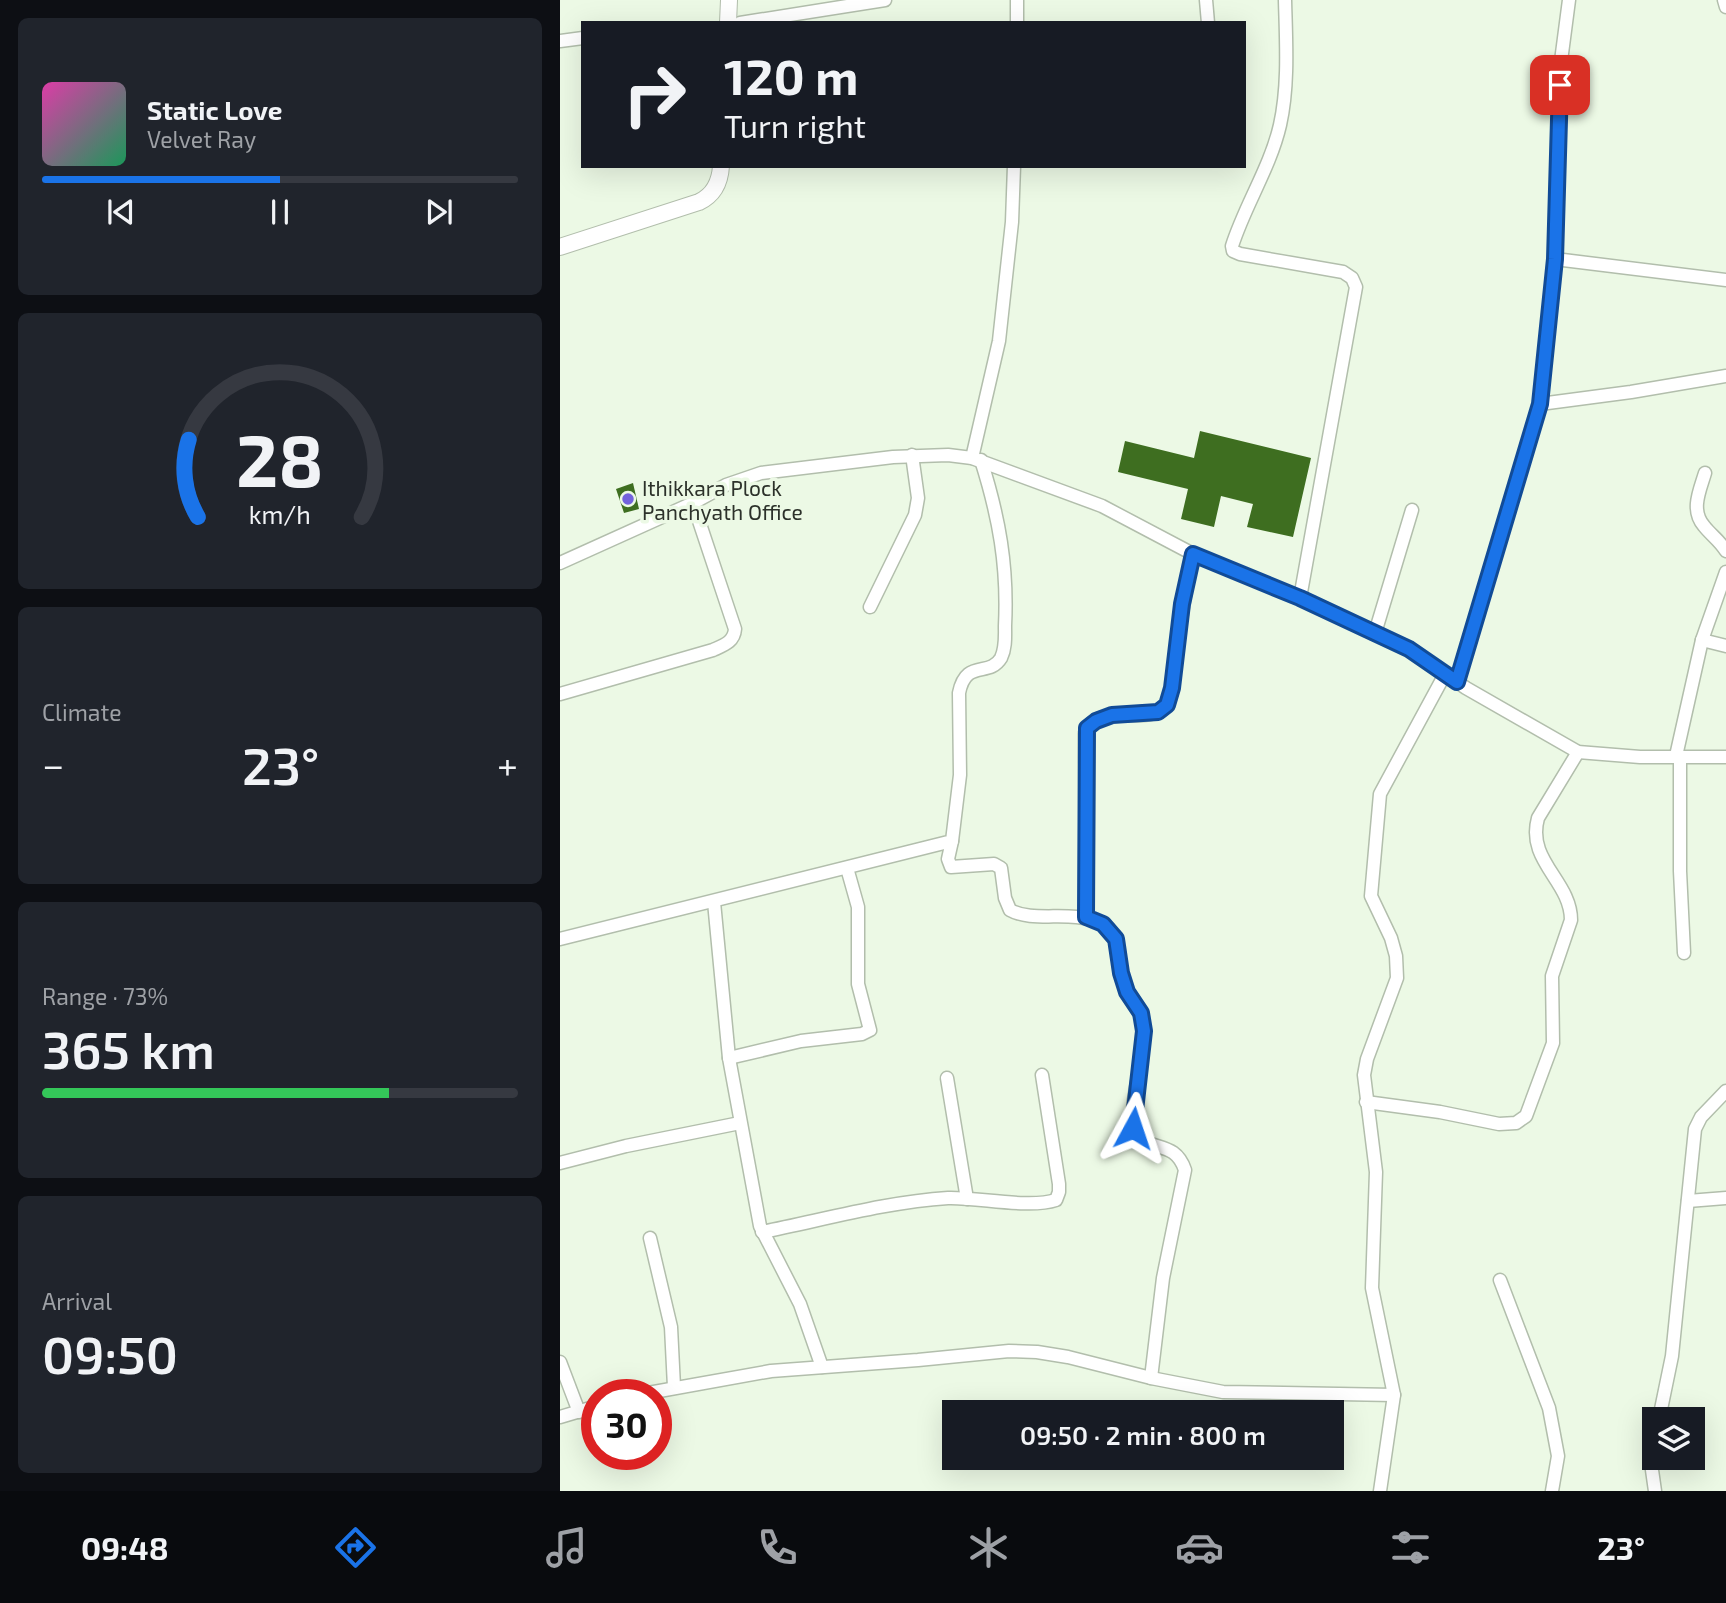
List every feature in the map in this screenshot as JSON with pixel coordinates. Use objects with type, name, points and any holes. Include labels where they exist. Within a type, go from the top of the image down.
[{"type":"street","points":[[728,21],[729,0]]},
{"type":"street","points":[[753,21],[885,0]]},
{"type":"street","points":[[1017,0],[1017,21]]},
{"type":"street","points":[[1206,0],[1208,21]]},
{"type":"street","points":[[1285,0],[1284,98],[1280,125],[1261,181],[1232,246],[1233,251],[1343,272],[1352,278],[1356,287],[1300,598]]},
{"type":"street","points":[[1457,682],[1540,404],[1555,259],[1561,61],[1569,0]]},
{"type":"street","points":[[1724,0],[1726,7]]},
{"type":"street","points":[[560,41],[581,37]]},
{"type":"street","points":[[560,247],[699,202],[709,197],[716,188],[721,168]]},
{"type":"street","points":[[1014,168],[1012,222],[999,341],[977,459],[994,502],[1002,539],[1006,598],[1005,645],[1002,656],[996,663],[967,674],[961,681],[960,775],[948,859],[951,867],[993,864],[1001,868],[1005,898],[1010,910],[1024,916],[1086,917],[1103,924],[1116,939],[1121,973],[1127,992],[1141,1013],[1144,1031],[1134,1130],[1143,1140],[1175,1152],[1185,1170],[1163,1278],[1151,1378]]},
{"type":"street","points":[[1555,259],[1726,280]]},
{"type":"street","points":[[1540,404],[1726,376]]},
{"type":"street","points":[[560,563],[693,503],[726,485],[761,473],[912,456],[948,455],[977,459],[1102,506],[1193,554],[1300,598],[1409,649],[1457,682],[1578,752],[1640,757],[1726,757]]},
{"type":"street","points":[[870,607],[915,515],[918,498],[912,456]]},
{"type":"street","points":[[1705,473],[1696,506],[1697,513],[1704,526],[1726,551]]},
{"type":"street","points":[[560,694],[713,650],[734,636],[735,629],[693,503]]},
{"type":"street","points":[[1376,634],[1412,510]]},
{"type":"street","points":[[1086,917],[1085,733],[1090,724],[1103,718],[1158,712],[1167,705],[1172,688],[1182,604],[1193,554]]},
{"type":"street","points":[[1684,953],[1678,756],[1702,640],[1726,572]]},
{"type":"street","points":[[1702,640],[1726,646]]},
{"type":"street","points":[[1380,1491],[1394,1395],[1372,1287],[1376,1171],[1364,1074],[1367,1059],[1398,978],[1398,968],[1391,938],[1371,896],[1380,794],[1445,674]]},
{"type":"street","points":[[1366,1101],[1499,1124],[1516,1123],[1526,1116],[1553,1043],[1552,976],[1571,920],[1566,898],[1538,851],[1536,826],[1538,818],[1578,752]]},
{"type":"street","points":[[560,939],[951,841]]},
{"type":"street","points":[[729,1058],[801,1041],[862,1034],[870,1030],[858,973],[858,907],[847,868]]},
{"type":"street","points":[[714,902],[729,1058],[762,1232],[800,1304],[822,1367]]},
{"type":"street","points":[[762,1232],[909,1203],[950,1198],[1050,1202],[1058,1197],[1059,1184],[1042,1075]]},
{"type":"street","points":[[947,1078],[967,1199]]},
{"type":"street","points":[[1661,1407],[1672,1356],[1695,1129],[1702,1117],[1726,1091]]},
{"type":"street","points":[[560,1163],[626,1146],[740,1123]]},
{"type":"street","points":[[1688,1201],[1726,1198]]},
{"type":"street","points":[[650,1238],[671,1327],[674,1387],[771,1371],[1009,1351],[1068,1357],[1151,1378],[1223,1392],[1394,1395]]},
{"type":"street","points":[[1500,1280],[1549,1408],[1558,1456],[1552,1491]]},
{"type":"street","points":[[560,1362],[579,1412],[560,1417]]},
{"type":"street","points":[[1652,1470],[1655,1491]]},
{"type":"building","points":[[1200,431],[1311,458],[1293,537],[1247,527],[1253,504],[1221,496],[1214,527],[1181,519],[1188,489],[1118,472],[1125,441],[1194,458]]},
{"type":"building","name":"Ithikkara Plock Panchyath Office","points":[[633,483],[639,509],[624,513],[616,489]]},
{"type":"place","name":"Ithikkara Plock Panchyath Office","points":[[628,499]]},
{"type":"route","points":[[1133,1128],[1144,1031],[1141,1013],[1127,992],[1116,939],[1103,924],[1086,917],[1087,728],[1090,724],[1112,715],[1158,712],[1167,705],[1172,688],[1182,604],[1193,554],[1300,598],[1409,649],[1457,682],[1540,404],[1555,259],[1560,85]]}]
